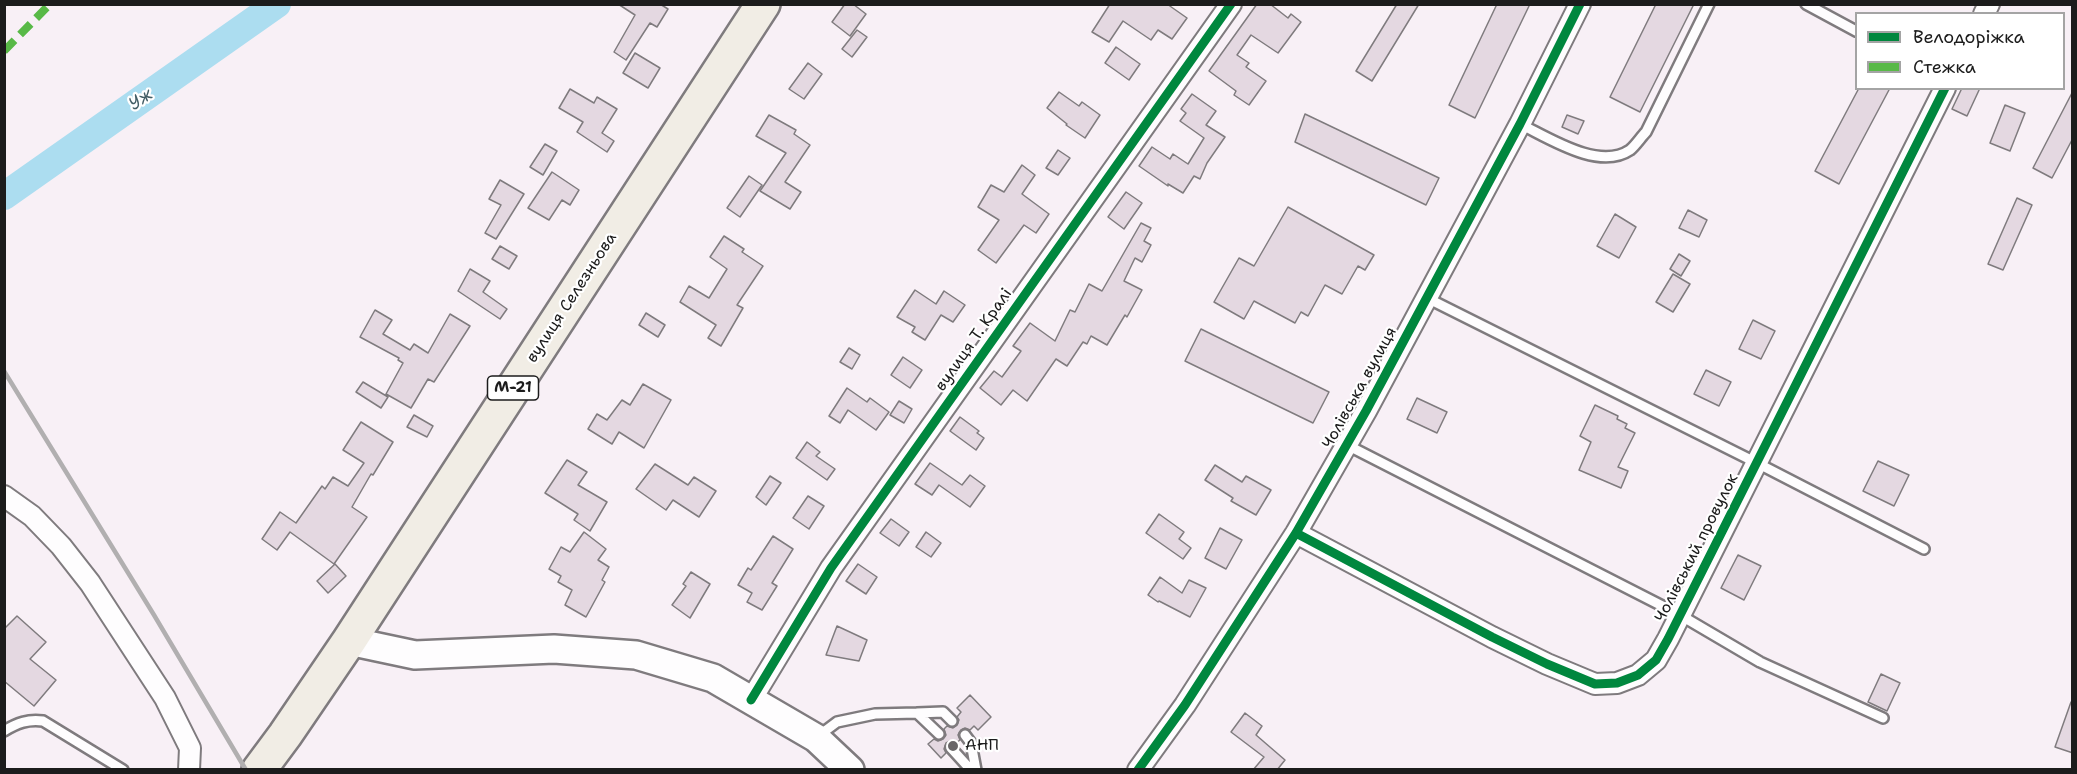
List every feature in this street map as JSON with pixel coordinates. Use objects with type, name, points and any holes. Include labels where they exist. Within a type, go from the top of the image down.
[{"type":"highway","name":"вулиця Селезньова","points":[[259,770],[349,641],[763,4]]},
{"type":"main road","points":[[349,641],[415,655],[554,649],[636,655],[713,678],[816,738],[850,770]]},
{"type":"street","name":"вулиця Т. Кралі","points":[[751,699],[831,568],[1231,4]]},
{"type":"street","name":"Чолівська вулиця","points":[[1138,770],[1185,705],[1296,533],[1347,445],[1520,124],[1580,4]]},
{"type":"street","name":"Чолівський провулок","points":[[1296,533],[1492,637],[1595,684],[1617,683],[1638,675],[1656,660],[1680,615],[1944,90]]},
{"type":"street","points":[[4,496],[32,516],[61,546],[90,583],[165,698],[190,748],[189,770]]},
{"type":"lane","points":[[1520,124],[1591,157],[1613,157],[1630,150],[1646,132],[1709,4]]},
{"type":"lane","points":[[1806,4],[1855,30]]},
{"type":"lane","name":"Чолівський провулок","points":[[1427,298],[1924,549]]},
{"type":"lane","points":[[1347,445],[1680,615],[1760,662],[1883,718]]},
{"type":"lane","points":[[816,738],[837,722],[875,714],[944,712],[952,721]]},
{"type":"lane","points":[[916,713],[939,734]]},
{"type":"lane","points":[[4,731],[17,723],[32,720],[43,721],[123,770]]},
{"type":"lane","points":[[965,735],[971,743],[973,770]]},
{"type":"lane","points":[[951,748],[973,770]]},
{"type":"building","points":[[618,4],[660,4],[668,9],[657,27],[650,23],[626,60],[614,52],[635,15]]},
{"type":"building","points":[[845,4],[853,4],[866,14],[850,36],[832,22]]},
{"type":"building","points":[[1110,4],[1167,4],[1187,18],[1172,39],[1158,30],[1151,40],[1123,21],[1109,42],[1092,32]]},
{"type":"building","points":[[1257,4],[1270,4],[1288,18],[1291,14],[1301,22],[1278,53],[1251,35],[1237,55],[1249,63],[1246,67],[1266,81],[1249,105],[1234,95],[1236,91],[1209,71]]},
{"type":"building","points":[[1397,4],[1419,4],[1372,81],[1356,71]]},
{"type":"building","points":[[1497,4],[1530,4],[1475,118],[1449,105]]},
{"type":"building","points":[[1656,4],[1694,4],[1640,112],[1610,97]]},
{"type":"building","points":[[857,30],[867,37],[852,57],[842,49]]},
{"type":"building","points":[[1116,47],[1140,64],[1129,80],[1105,63]]},
{"type":"building","points":[[635,53],[660,68],[648,88],[623,73]]},
{"type":"building","points":[[808,63],[822,74],[804,99],[789,89]]},
{"type":"building","points":[[570,89],[594,103],[597,97],[617,109],[602,133],[614,141],[607,152],[577,132],[583,122],[559,108]]},
{"type":"building","points":[[1858,90],[1889,90],[1839,184],[1815,171]]},
{"type":"building","points":[[1961,90],[1979,90],[1967,116],[1952,109]]},
{"type":"building","points":[[2073,91],[2073,138],[2052,178],[2033,168]]},
{"type":"building","points":[[1059,92],[1079,106],[1082,102],[1100,115],[1085,138],[1047,108]]},
{"type":"building","points":[[1192,94],[1216,111],[1206,125],[1225,137],[1207,163],[1200,179],[1194,176],[1183,193],[1168,184],[1168,186],[1139,166],[1152,147],[1170,159],[1173,154],[1188,164],[1204,138],[1180,121],[1186,113],[1181,109]]},
{"type":"building","points":[[2005,105],[2025,113],[2010,151],[1990,143]]},
{"type":"building","points":[[1305,114],[1439,178],[1426,205],[1295,142]]},
{"type":"building","points":[[769,115],[796,130],[794,134],[810,145],[785,182],[801,192],[790,209],[760,191],[786,153],[756,136]]},
{"type":"building","points":[[1567,115],[1584,121],[1578,134],[1562,127]]},
{"type":"building","points":[[545,144],[557,151],[543,175],[530,167]]},
{"type":"building","points":[[1058,150],[1070,158],[1058,175],[1046,168]]},
{"type":"building","points":[[1022,165],[1035,175],[1022,194],[1049,214],[1036,233],[1024,225],[996,263],[978,250],[999,220],[978,207],[991,185],[1004,192]]},
{"type":"building","points":[[552,172],[579,190],[570,205],[562,200],[549,220],[528,208]]},
{"type":"building","points":[[749,176],[762,185],[740,217],[727,208]]},
{"type":"building","points":[[500,180],[524,194],[496,239],[485,233],[501,205],[489,199]]},
{"type":"building","points":[[1126,192],[1142,203],[1124,229],[1108,217]]},
{"type":"building","points":[[2017,198],[2032,205],[2003,270],[1988,264]]},
{"type":"building","points":[[1288,207],[1374,255],[1365,270],[1358,266],[1342,294],[1325,285],[1308,316],[1301,312],[1295,323],[1254,301],[1244,319],[1214,302],[1239,258],[1254,266]]},
{"type":"building","points":[[1688,210],[1707,220],[1699,237],[1679,228]]},
{"type":"building","points":[[1615,214],[1636,227],[1619,258],[1597,246]]},
{"type":"building","points":[[1141,223],[1151,228],[1144,241],[1151,245],[1142,262],[1135,258],[1124,281],[1142,290],[1127,317],[1125,315],[1107,345],[1091,336],[1087,344],[1083,342],[1067,366],[1056,359],[1027,401],[1013,390],[1001,405],[980,388],[994,371],[1002,377],[1021,351],[1013,346],[1030,323],[1055,341],[1070,310],[1075,312],[1089,284],[1102,291]]},
{"type":"building","points":[[724,236],[744,249],[742,252],[763,266],[737,305],[743,308],[721,346],[708,338],[716,325],[680,302],[689,286],[709,298],[727,269],[710,257]]},
{"type":"building","points":[[500,246],[517,256],[509,269],[492,259]]},
{"type":"building","points":[[1679,254],[1690,261],[1681,276],[1670,269]]},
{"type":"building","points":[[470,269],[490,281],[483,292],[507,309],[500,319],[458,291]]},
{"type":"building","points":[[1673,274],[1690,284],[1673,312],[1656,302]]},
{"type":"building","points":[[915,290],[936,304],[944,291],[965,305],[953,322],[941,315],[925,340],[912,332],[915,327],[897,317]]},
{"type":"building","points":[[375,310],[392,320],[383,334],[410,350],[414,344],[428,353],[450,314],[470,326],[434,382],[428,379],[411,408],[386,394],[403,363],[398,360],[399,358],[360,337]]},
{"type":"building","points":[[646,313],[665,325],[658,337],[639,325]]},
{"type":"building","points":[[1753,320],[1775,331],[1761,359],[1739,349]]},
{"type":"building","points":[[1201,329],[1329,392],[1313,423],[1185,361]]},
{"type":"building","points":[[849,348],[860,355],[852,369],[840,362]]},
{"type":"building","points":[[903,357],[922,370],[910,388],[891,375]]},
{"type":"building","points":[[1706,370],[1731,382],[1719,406],[1694,394]]},
{"type":"building","points":[[363,382],[388,397],[381,408],[356,392]]},
{"type":"building","points":[[643,384],[671,400],[644,448],[619,432],[612,444],[588,429],[597,414],[607,420],[622,400],[630,405]]},
{"type":"building","points":[[847,388],[867,402],[870,398],[889,412],[876,430],[848,410],[840,423],[829,416]]},
{"type":"building","points":[[1417,398],[1447,412],[1437,433],[1407,419]]},
{"type":"building","points":[[899,401],[912,409],[904,423],[890,415]]},
{"type":"building","points":[[1595,405],[1618,416],[1617,419],[1627,424],[1625,428],[1635,433],[1618,467],[1628,471],[1621,488],[1579,470],[1591,442],[1580,436]]},
{"type":"building","points":[[414,415],[433,426],[427,437],[407,427]]},
{"type":"building","points":[[960,417],[979,431],[977,433],[984,438],[976,450],[950,431]]},
{"type":"building","points":[[361,422],[393,442],[352,507],[367,517],[334,564],[290,532],[277,550],[262,539],[280,512],[296,523],[322,486],[325,489],[333,477],[348,486],[364,463],[343,450]]},
{"type":"building","points":[[807,442],[820,452],[816,456],[835,469],[827,480],[796,458]]},
{"type":"building","points":[[567,460],[587,472],[578,485],[607,502],[590,531],[574,520],[578,514],[545,493]]},
{"type":"building","points":[[1878,461],[1909,475],[1894,506],[1863,491]]},
{"type":"building","points":[[930,463],[962,485],[970,475],[985,486],[970,507],[939,485],[932,495],[915,484]]},
{"type":"building","points":[[655,464],[688,485],[694,477],[716,491],[699,517],[673,500],[666,510],[636,489]]},
{"type":"building","points":[[1215,465],[1242,482],[1246,476],[1271,490],[1256,515],[1231,501],[1233,498],[1205,480]]},
{"type":"building","points":[[770,476],[781,483],[766,505],[756,497]]},
{"type":"building","points":[[808,496],[824,506],[809,529],[793,518]]},
{"type":"building","points":[[1159,514],[1184,532],[1179,539],[1191,548],[1183,559],[1146,533]]},
{"type":"building","points":[[891,519],[909,532],[899,546],[880,533]]},
{"type":"building","points":[[1220,528],[1242,540],[1226,569],[1205,558]]},
{"type":"building","points":[[584,532],[606,549],[598,560],[609,567],[602,580],[605,582],[586,617],[565,605],[572,590],[558,582],[561,576],[549,569],[561,547],[570,552]]},
{"type":"building","points":[[926,532],[941,543],[931,557],[916,547]]},
{"type":"building","points":[[773,536],[793,549],[772,583],[777,586],[762,610],[747,602],[752,593],[738,585],[748,568],[751,570]]},
{"type":"building","points":[[1738,555],[1761,566],[1744,600],[1721,588]]},
{"type":"building","points":[[335,564],[346,576],[328,593],[317,581]]},
{"type":"building","points":[[858,564],[877,577],[866,594],[846,581]]},
{"type":"building","points":[[691,572],[710,584],[690,618],[672,605],[686,586],[683,584]]},
{"type":"building","points":[[1160,577],[1182,593],[1189,580],[1206,588],[1190,617],[1148,595]]},
{"type":"building","points":[[17,616],[46,642],[30,659],[56,680],[34,706],[4,681],[4,629]]},
{"type":"building","points":[[837,626],[867,640],[859,661],[826,655]]},
{"type":"building","points":[[1881,674],[1900,683],[1887,711],[1868,702]]},
{"type":"building","points":[[970,695],[991,717],[978,730],[974,726],[970,730],[965,728],[961,730],[958,735],[960,740],[956,743],[950,741],[946,743],[944,749],[946,753],[941,758],[928,744],[934,739],[938,741],[943,739],[946,735],[944,729],[947,726],[953,728],[957,725],[959,720],[957,717],[961,712],[957,708]]},
{"type":"building","points":[[2071,702],[2073,703],[2073,753],[2055,747]]},
{"type":"building","points":[[1245,713],[1262,726],[1256,735],[1285,760],[1277,770],[1253,770],[1264,757],[1231,732]]},
{"type":"waterway","name":"Уж","points":[[4,196],[277,4]]},
{"type":"railway","points":[[4,371],[246,770]]},
{"type":"marked path","points":[[4,51],[50,4]]},
{"type":"cycle path","points":[[751,700],[831,568],[1231,4]]},
{"type":"cycle path","points":[[1138,770],[1185,705],[1296,533],[1366,411],[1520,124],[1580,4]]},
{"type":"cycle path","points":[[1296,533],[1492,637],[1595,684],[1617,683],[1638,675],[1656,660],[1668,639],[1944,90]]},
{"type":"place","name":"АНП","points":[[953,746]]}]
